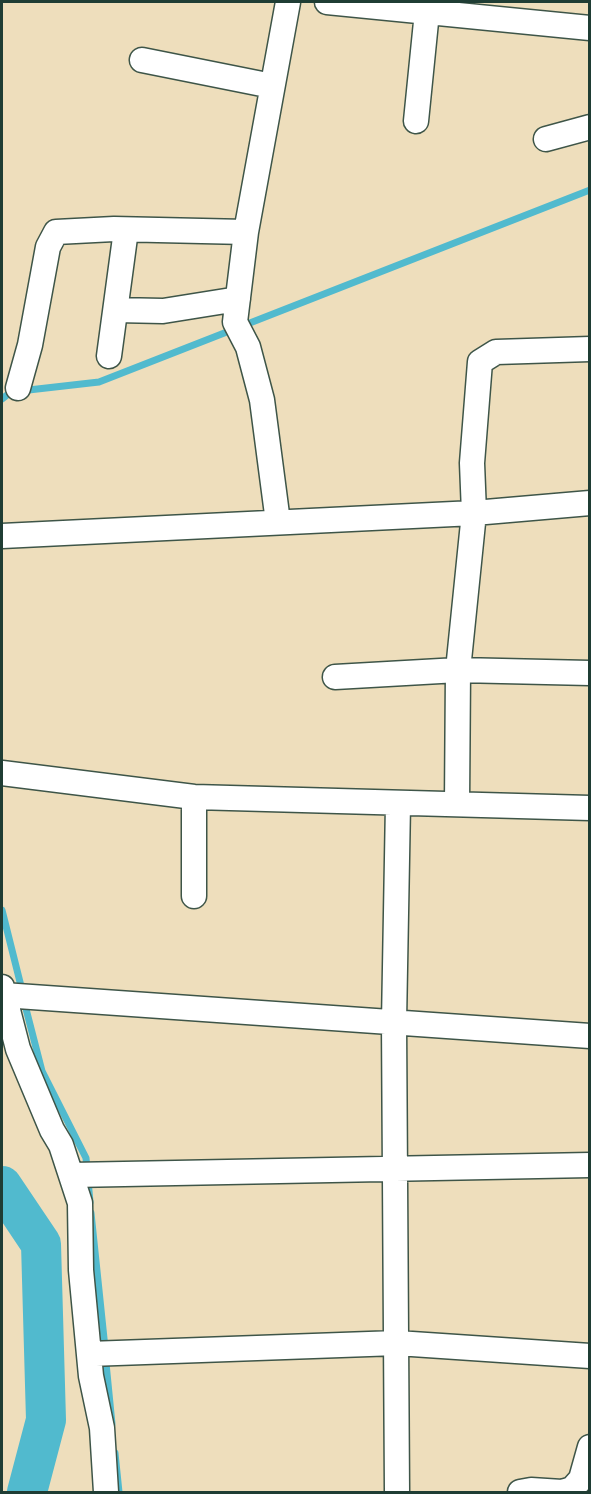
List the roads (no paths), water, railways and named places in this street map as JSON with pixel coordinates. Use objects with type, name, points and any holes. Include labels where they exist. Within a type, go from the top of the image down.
[{"type":"street","points":[[278,522],[262,400],[253,364],[239,331],[238,299],[246,232],[288,2]]},
{"type":"street","points":[[327,2],[428,8],[590,28]]},
{"type":"street","points":[[416,121],[428,8]]},
{"type":"street","points":[[142,60],[272,86]]},
{"type":"street","points":[[546,139],[590,127]]},
{"type":"street","points":[[18,388],[30,345],[48,247],[56,232],[126,230],[246,232]]},
{"type":"street","points":[[109,356],[126,230]]},
{"type":"street","points":[[116,310],[163,311],[238,299]]},
{"type":"street","points":[[457,804],[458,670],[474,513],[472,463],[480,362],[496,352],[590,349]]},
{"type":"street","points":[[2,536],[474,513],[590,503]]},
{"type":"street","points":[[335,677],[458,670],[590,673]]},
{"type":"street","points":[[2,773],[194,797],[590,808]]},
{"type":"street","points":[[194,797],[194,896]]},
{"type":"street","points":[[397,1492],[394,1022],[398,804]]},
{"type":"street","points":[[106,1492],[102,1428],[91,1376],[81,1270],[80,1203],[87,1175],[18,1049],[9,993],[590,1036]]},
{"type":"street","points":[[87,1175],[395,1171],[590,1165]]},
{"type":"street","points":[[89,1354],[397,1343],[590,1356]]},
{"type":"street","points":[[520,1492],[531,1490],[562,1492],[572,1489],[581,1479],[590,1447]]},
{"type":"waterway","points":[[2,399],[11,392],[99,382],[590,190]]},
{"type":"waterway","points":[[2,910],[22,990]]},
{"type":"waterway","points":[[24,1001],[42,1071],[86,1158],[90,1202]]},
{"type":"waterway","points":[[2,1186],[41,1244],[46,1420],[27,1492]]},
{"type":"waterway","points":[[91,1213],[105,1348]]},
{"type":"waterway","points":[[106,1363],[112,1424]]},
{"type":"waterway","points":[[115,1453],[119,1492]]}]
